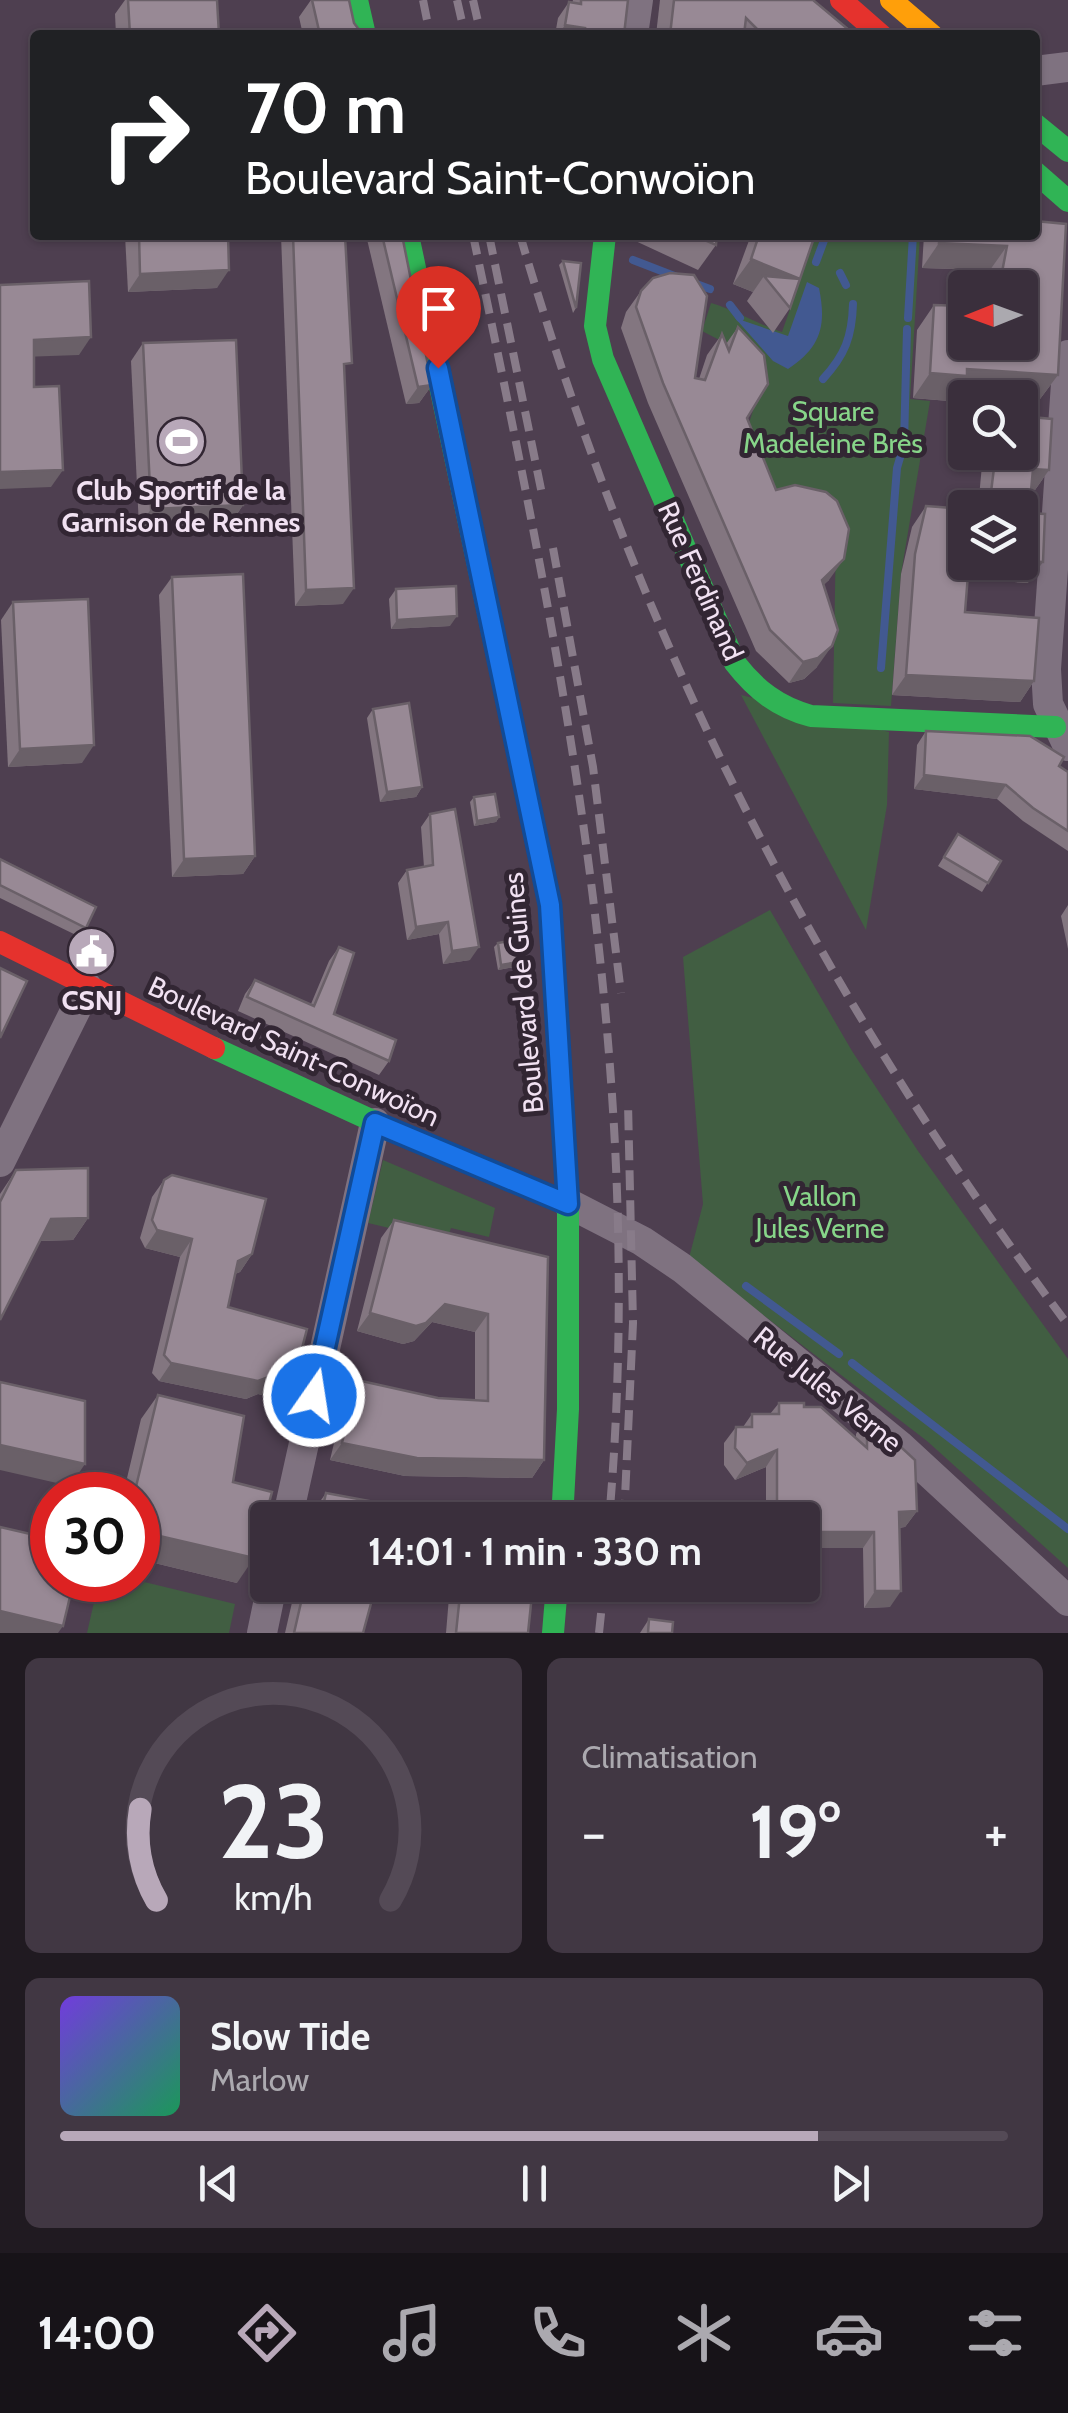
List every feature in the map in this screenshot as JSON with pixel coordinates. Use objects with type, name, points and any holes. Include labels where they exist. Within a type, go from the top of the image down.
[{"type":"street","points":[[358,0],[364,30]]},
{"type":"street","points":[[634,30],[638,0]]},
{"type":"street","points":[[841,0],[875,30]]},
{"type":"street","points":[[891,0],[926,30]]},
{"type":"street","points":[[1040,71],[1068,67]]},
{"type":"street","points":[[1040,128],[1068,151]]},
{"type":"street","points":[[1040,176],[1068,201]]},
{"type":"street","name":"Boulevard de Guines","points":[[409,240],[546,877],[558,1009],[568,1204],[568,1409],[563,1502]]},
{"type":"street","name":"Rue Ferdinand","points":[[604,240],[595,326],[604,359],[736,663],[760,694],[776,705],[812,716],[1062,736]]},
{"type":"street","points":[[1062,736],[1046,688],[1060,597],[1068,355]]},
{"type":"street","name":"Boulevard Saint-Conwoïon","points":[[0,942],[375,1123],[568,1204]]},
{"type":"street","points":[[0,1162],[87,987]]},
{"type":"street","points":[[291,1502],[375,1123]]},
{"type":"street","name":"Rue Jules Verne","points":[[568,1204],[642,1241],[682,1268],[899,1445],[1068,1602]]},
{"type":"street","points":[[262,1633],[268,1602]]},
{"type":"street","points":[[553,1633],[556,1602]]},
{"type":"green space","name":"Square Madeleine Brès","points":[[814,240],[920,240],[910,399],[930,401],[901,574],[891,706],[833,703],[836,535],[763,506],[748,426],[758,395],[727,344],[702,331],[711,303],[782,332]]},
{"type":"green space","points":[[741,695],[889,732],[887,805],[866,930]]},
{"type":"green space","name":"Vallon Jules Verne","points":[[770,910],[852,1051],[918,1151],[1068,1359],[1068,1568],[927,1441],[689,1258],[703,1204],[683,957]]},
{"type":"green space","points":[[383,1160],[495,1208],[489,1237],[451,1228],[449,1234],[410,1233],[368,1223]]},
{"type":"green space","points":[[160,1586],[235,1604],[229,1633],[87,1633],[94,1602],[160,1602]]},
{"type":"water","points":[[807,282],[819,288],[821,325],[814,344],[788,369],[773,361],[735,318],[788,336]]},
{"type":"building","points":[[128,0],[217,0],[219,30],[130,30]]},
{"type":"building","points":[[312,0],[349,0],[359,30],[319,30]]},
{"type":"building","points":[[581,0],[628,0],[625,30],[585,30],[565,25],[569,2],[581,4]]},
{"type":"building","points":[[674,0],[813,0],[849,30],[758,30],[746,18],[745,30],[671,30]]},
{"type":"building","points":[[1040,221],[1066,224],[1058,375],[967,369],[967,376],[930,373],[934,305],[948,305],[948,360],[1038,360],[1038,270],[1002,270],[1007,246],[939,243],[1040,240]]},
{"type":"building","points":[[139,240],[228,240],[229,270],[140,274]]},
{"type":"building","points":[[293,240],[345,240],[352,363],[344,364],[354,588],[306,590]]},
{"type":"building","points":[[383,240],[403,240],[432,385],[418,387]]},
{"type":"building","points":[[757,240],[813,240],[800,279],[751,259]]},
{"type":"building","points":[[563,261],[581,263],[576,308]]},
{"type":"building","points":[[670,273],[694,275],[707,296],[695,378],[705,380],[722,334],[729,351],[738,327],[764,355],[768,384],[747,418],[776,490],[795,485],[826,492],[837,501],[849,529],[844,559],[822,580],[838,630],[832,646],[818,658],[803,662],[770,630],[663,383],[636,307],[641,291],[653,278]]},
{"type":"building","points":[[764,276],[800,279],[790,308]]},
{"type":"building","points":[[89,281],[91,337],[34,340],[34,387],[59,386],[63,470],[0,472],[0,285]]},
{"type":"building","name":"Club Sportif de la Garnison de Rennes","points":[[236,340],[243,505],[151,509],[143,343]]},
{"type":"building","points":[[1038,418],[1052,419],[1049,470],[1038,469]]},
{"type":"building","points":[[994,470],[1033,470],[1031,490],[991,490]]},
{"type":"building","points":[[926,506],[948,508],[948,580],[968,580],[965,612],[1039,618],[1034,681],[906,675],[915,554]]},
{"type":"building","points":[[1038,514],[1045,514],[1043,562],[1038,562]]},
{"type":"building","points":[[243,574],[255,856],[184,859],[172,577]]},
{"type":"building","points":[[456,586],[457,616],[397,620],[396,589]]},
{"type":"building","name":"Club Sportif de la Garnison de Rennes","points":[[88,599],[94,745],[20,749],[13,602]]},
{"type":"building","points":[[409,703],[422,787],[387,792],[373,709]]},
{"type":"building","points":[[926,731],[1030,736],[1064,757],[1059,766],[1068,772],[1068,831],[1006,785],[924,775]]},
{"type":"building","points":[[495,794],[499,817],[477,821],[474,797]]},
{"type":"building","points":[[455,809],[479,947],[452,951],[448,922],[416,927],[407,870],[433,865],[430,814]]},
{"type":"building","points":[[958,834],[1001,861],[988,883],[944,857]]},
{"type":"building","points":[[0,859],[96,907],[86,928],[0,885]]},
{"type":"building","points":[[520,939],[524,961],[501,965],[498,943]]},
{"type":"building","points":[[339,947],[354,953],[334,1014],[396,1040],[389,1061],[247,997],[255,980],[314,1006]]},
{"type":"building","points":[[0,968],[27,981],[0,1038]]},
{"type":"building","points":[[88,1168],[88,1218],[51,1219],[0,1320],[0,1202],[16,1170]]},
{"type":"building","points":[[172,1175],[266,1199],[252,1254],[238,1261],[228,1307],[307,1329],[293,1383],[271,1376],[258,1381],[171,1363],[164,1355],[192,1239],[157,1230],[152,1220],[164,1180]]},
{"type":"building","points":[[394,1220],[548,1257],[544,1460],[417,1458],[342,1443],[357,1380],[438,1398],[488,1401],[488,1314],[445,1304],[426,1323],[416,1326],[370,1313]]},
{"type":"building","points":[[0,1382],[85,1401],[85,1464],[0,1445]]},
{"type":"building","points":[[158,1395],[244,1416],[233,1482],[272,1492],[269,1502],[250,1502],[250,1557],[160,1536],[160,1472],[140,1472]]},
{"type":"building","points":[[779,1403],[821,1407],[867,1448],[867,1418],[878,1426],[885,1447],[901,1447],[915,1460],[917,1511],[899,1512],[901,1591],[875,1591],[874,1532],[820,1532],[820,1502],[777,1502],[777,1450],[747,1463],[735,1448],[736,1427],[752,1427],[752,1414],[779,1414]]},
{"type":"building","points":[[326,1493],[374,1502],[324,1502]]},
{"type":"building","points":[[0,1527],[30,1534],[30,1602],[69,1602],[63,1626],[0,1611]]},
{"type":"building","points":[[301,1602],[371,1602],[363,1633],[294,1633]]},
{"type":"building","points":[[459,1602],[531,1602],[528,1633],[456,1633]]},
{"type":"building","points":[[649,1619],[673,1622],[672,1633],[648,1633]]},
{"type":"waterway","points":[[816,262],[824,240]]},
{"type":"waterway","points":[[908,318],[913,240]]},
{"type":"waterway","points":[[633,260],[677,277]]},
{"type":"waterway","points":[[840,273],[846,285]]},
{"type":"waterway","points":[[691,282],[710,289]]},
{"type":"waterway","points":[[823,379],[846,345],[853,304]]},
{"type":"waterway","points":[[730,305],[740,318]]},
{"type":"waterway","points":[[881,668],[897,468],[904,444],[907,329]]},
{"type":"waterway","points":[[746,1286],[839,1354]]},
{"type":"waterway","points":[[852,1363],[1068,1529]]},
{"type":"railway","points":[[423,0],[429,30]]},
{"type":"railway","points":[[457,0],[464,30]]},
{"type":"railway","points":[[473,0],[480,30]]},
{"type":"railway","points":[[474,240],[538,555],[590,872],[607,1031],[617,1192],[618,1354],[610,1502]]},
{"type":"railway","points":[[490,240],[542,494]]},
{"type":"railway","points":[[522,240],[567,384],[620,528],[679,669],[744,806],[815,939],[893,1070],[977,1198],[1068,1325]]},
{"type":"railway","points":[[553,548],[593,767],[621,993]]},
{"type":"railway","points":[[625,1502],[633,1323],[628,1103]]},
{"type":"railway","points":[[599,1633],[602,1602]]},
{"type":"traffic: fast","points":[[357,0],[364,30]]},
{"type":"traffic: fast","points":[[1040,128],[1068,151]]},
{"type":"traffic: fast","points":[[1040,176],[1068,201]]},
{"type":"traffic: fast","points":[[409,240],[550,905],[568,1203],[568,1409],[563,1502]]},
{"type":"traffic: fast","points":[[604,240],[595,326],[603,359],[735,663],[743,673],[778,702],[811,716],[1055,727]]},
{"type":"traffic: fast","points":[[214,1048],[423,1144],[568,1203]]},
{"type":"traffic: fast","points":[[553,1633],[556,1602]]},
{"type":"traffic: slow","points":[[891,0],[926,30]]},
{"type":"traffic: jam","points":[[841,0],[875,30]]},
{"type":"traffic: jam","points":[[0,942],[214,1048]]},
{"type":"place","name":"Club Sportif de la Garnison de Rennes","points":[[181,442]]},
{"type":"place","name":"CSNJ","points":[[92,952]]},
{"type":"route","points":[[314,1396],[375,1123],[568,1204],[558,1009],[546,877],[438,368]]}]
